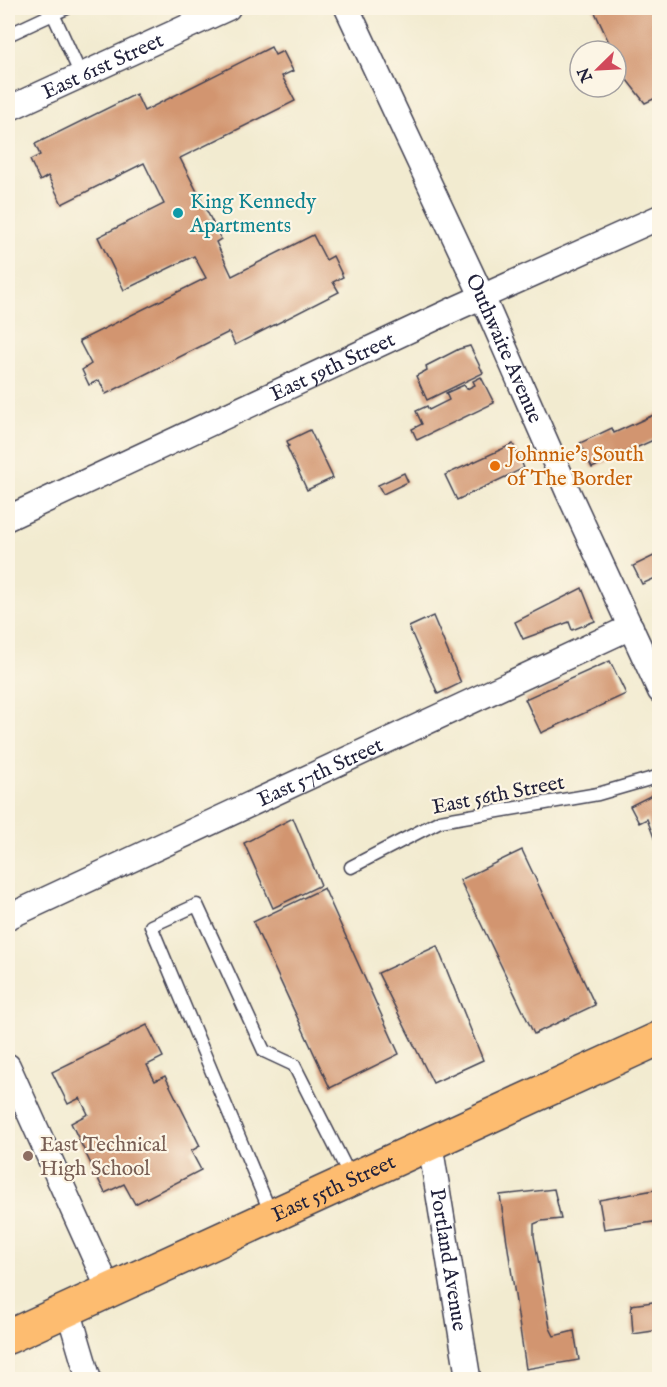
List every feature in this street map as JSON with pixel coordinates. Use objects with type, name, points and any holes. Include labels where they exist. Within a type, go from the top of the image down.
[{"type":"main road","name":"East 55th Street","points":[[8,1337],[660,1038]]},
{"type":"street","name":"East 61st Street","points":[[8,109],[81,75],[197,14],[228,8]]},
{"type":"street","name":"Outhwaite Avenue","points":[[347,8],[482,296],[568,492],[660,691]]},
{"type":"street","name":"East 59th Street","points":[[8,518],[482,296],[660,217]]},
{"type":"street","name":"East 57th Street","points":[[8,917],[631,627]]},
{"type":"street","points":[[8,1066],[109,1290]]},
{"type":"street","name":"Portland Avenue","points":[[430,1143],[468,1377]]},
{"type":"street","points":[[68,1309],[90,1380]]},
{"type":"lane","points":[[8,35],[67,8]]},
{"type":"lane","points":[[53,14],[81,75]]},
{"type":"lane","name":"East 56th Street","points":[[351,867],[440,821],[598,794],[660,776]]},
{"type":"lane","points":[[272,1216],[151,927],[197,905],[264,1051],[294,1065],[351,1179]]},
{"type":"building","points":[[593,8],[660,8],[660,96],[645,103],[628,81],[628,39],[607,39]]},
{"type":"building","name":"King Kennedy Apartments","points":[[271,47],[275,55],[283,51],[293,71],[282,76],[295,101],[180,158],[221,239],[216,242],[232,276],[313,235],[326,260],[333,256],[343,277],[333,282],[339,292],[235,345],[229,332],[106,394],[99,380],[89,385],[82,370],[91,364],[79,341],[206,278],[194,256],[124,290],[98,237],[164,204],[144,163],[62,204],[48,176],[40,181],[30,160],[40,155],[35,144],[136,94],[144,111]]},
{"type":"building","points":[[470,346],[483,373],[427,400],[416,376],[427,370],[426,366],[459,349]]},
{"type":"building","points":[[481,377],[494,403],[417,440],[412,429],[422,424],[416,411],[427,406],[429,410],[449,400],[446,393],[464,385],[467,389],[475,385],[473,381]]},
{"type":"building","points":[[660,412],[660,437],[592,468],[580,443],[612,428],[614,433]]},
{"type":"building","points":[[310,430],[333,478],[307,490],[287,447],[289,446],[287,441]]},
{"type":"building","points":[[513,444],[524,468],[457,500],[445,475]]},
{"type":"building","points":[[404,473],[408,482],[383,494],[378,485]]},
{"type":"building","points":[[660,553],[660,576],[642,584],[633,566]]},
{"type":"building","points":[[582,588],[595,621],[572,630],[569,622],[523,639],[515,622]]},
{"type":"building","points":[[433,616],[461,683],[438,694],[409,627]]},
{"type":"building","points":[[610,661],[626,694],[541,733],[525,699]]},
{"type":"building","points":[[660,791],[659,851],[647,819],[639,823],[630,806]]},
{"type":"building","points":[[293,818],[321,885],[273,908],[244,843]]},
{"type":"building","points":[[522,850],[595,1005],[534,1034],[460,880]]},
{"type":"building","points":[[324,888],[399,1054],[330,1088],[253,922]]},
{"type":"building","points":[[437,946],[483,1060],[433,1083],[378,973]]},
{"type":"building","points":[[147,1025],[163,1057],[147,1065],[155,1081],[165,1076],[200,1146],[191,1151],[201,1170],[135,1204],[124,1184],[105,1193],[71,1123],[88,1114],[80,1098],[68,1104],[52,1072]]},
{"type":"building","points":[[554,1189],[561,1219],[534,1224],[534,1236],[550,1328],[554,1336],[574,1331],[579,1360],[526,1369],[500,1195]]},
{"type":"building","points":[[660,1189],[660,1221],[604,1229],[599,1200]]},
{"type":"building","points":[[660,1301],[660,1330],[633,1334],[631,1305]]},
{"type":"place","name":"King Kennedy Apartments","points":[[178,213]]},
{"type":"place","name":"Johnnie's South of The Border","points":[[495,466]]},
{"type":"place","name":"East Technical High School","points":[[28,1156]]}]
